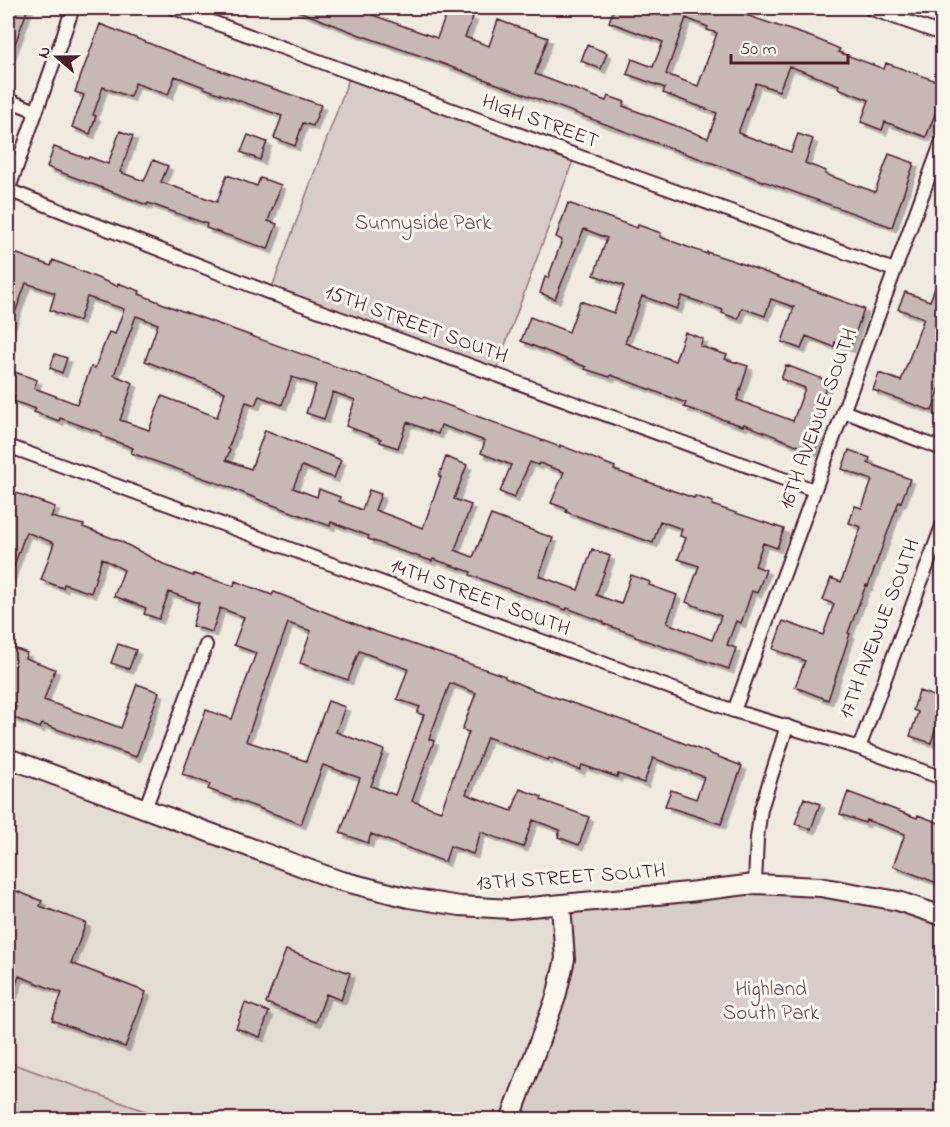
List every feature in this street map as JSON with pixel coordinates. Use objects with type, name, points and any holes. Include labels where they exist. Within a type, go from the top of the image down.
[{"type":"street","points":[[8,191],[73,8]]},
{"type":"street","name":"HIGH STREET","points":[[174,8],[894,270]]},
{"type":"street","points":[[869,8],[942,34]]},
{"type":"street","points":[[8,100],[36,111]]},
{"type":"street","name":"16TH AVENUE SOUTH","points":[[734,711],[942,141]]},
{"type":"street","name":"15TH STREET SOUTH","points":[[8,191],[270,293],[814,490]]},
{"type":"street","points":[[843,411],[942,449]]},
{"type":"street","name":"14TH STREET SOUTH","points":[[8,446],[734,711],[859,748],[942,778]]},
{"type":"street","name":"17TH AVENUE SOUTH","points":[[859,748],[942,526]]},
{"type":"street","points":[[145,809],[206,645]]},
{"type":"street","points":[[754,884],[761,809],[787,726]]},
{"type":"street","name":"13TH STREET SOUTH","points":[[8,758],[338,880],[409,898],[466,907],[510,909],[754,884],[820,887],[898,902],[942,916]]},
{"type":"street","points":[[510,1119],[558,987],[565,960],[561,904]]},
{"type":"shaded area","points":[[8,758],[409,898],[561,905],[565,960],[510,1119],[167,1119],[8,1062]]},
{"type":"green space","name":"Sunnyside Park","points":[[351,73],[575,155],[494,375],[270,293]]},
{"type":"green space","name":"Highland South Park","points":[[755,884],[942,916],[942,1119],[510,1120],[556,997],[561,905]]},
{"type":"green space","points":[[8,1062],[167,1119],[8,1119]]},
{"type":"building","points":[[8,8],[28,8],[9,60],[8,60]]},
{"type":"building","points":[[353,8],[437,38],[449,8],[473,17],[465,37],[489,46],[498,20],[548,38],[535,74],[606,101],[608,96],[625,102],[623,106],[708,138],[717,113],[663,93],[665,88],[627,74],[632,59],[653,67],[663,42],[609,22],[614,8],[725,8],[814,38],[840,49],[838,52],[884,69],[886,63],[942,83],[942,96],[926,137],[885,122],[882,130],[861,122],[869,100],[838,88],[839,85],[789,66],[779,91],[756,83],[738,133],[791,152],[798,134],[813,139],[805,163],[826,171],[825,174],[875,192],[889,154],[914,163],[892,227],[293,9]],"holes":[[[686,18],[708,27],[707,30],[717,33],[698,86],[666,74]]]},
{"type":"building","points":[[100,24],[204,65],[321,105],[313,126],[303,123],[295,146],[274,138],[282,116],[175,76],[168,95],[135,83],[130,97],[103,87],[93,115],[96,116],[90,134],[72,127],[84,95],[75,92]]},
{"type":"building","points":[[587,45],[607,53],[601,69],[581,61]]},
{"type":"building","points":[[120,131],[133,136],[120,172],[144,181],[153,160],[168,166],[161,182],[217,202],[227,175],[257,186],[260,178],[281,185],[268,221],[277,224],[268,249],[206,228],[207,224],[148,203],[147,205],[47,167],[54,147],[108,164]]},
{"type":"building","points":[[248,135],[267,142],[260,160],[241,152]]},
{"type":"building","points":[[568,203],[637,228],[638,225],[661,233],[660,237],[740,263],[864,309],[850,348],[835,342],[834,347],[806,336],[801,349],[782,342],[794,307],[771,299],[765,316],[742,308],[738,319],[722,313],[723,310],[682,296],[677,309],[642,296],[625,343],[675,361],[685,332],[703,339],[700,346],[727,355],[725,359],[748,366],[737,400],[793,421],[805,388],[781,379],[786,365],[828,381],[817,411],[821,413],[813,435],[819,437],[814,452],[744,424],[743,426],[684,407],[686,403],[611,375],[610,377],[585,369],[586,367],[521,341],[530,317],[569,332],[580,301],[614,313],[624,286],[594,275],[607,238],[584,229],[555,299],[540,293],[562,240],[556,237]]},
{"type":"building","points":[[12,252],[51,266],[53,260],[117,286],[118,283],[140,291],[139,294],[174,308],[560,447],[560,445],[615,467],[614,470],[694,498],[695,496],[713,502],[712,505],[784,529],[777,548],[763,543],[755,566],[766,570],[757,593],[752,591],[741,623],[736,621],[727,645],[736,648],[729,669],[635,637],[635,635],[567,608],[566,610],[470,575],[471,572],[398,550],[331,522],[330,526],[229,487],[131,453],[133,448],[101,436],[102,433],[60,418],[59,421],[34,412],[36,409],[13,401],[15,396],[8,393],[12,371],[37,380],[34,388],[77,404],[91,367],[95,368],[109,332],[115,334],[124,309],[87,297],[79,321],[50,310],[55,293],[26,283],[8,329],[8,265]],"holes":[[[136,316],[158,324],[145,361],[225,392],[217,417],[162,396],[149,430],[120,420],[133,383],[114,375]],[[292,377],[316,385],[306,413],[324,419],[333,392],[355,400],[346,426],[398,448],[407,422],[438,434],[441,425],[485,441],[481,453],[511,465],[500,492],[514,498],[530,462],[538,465],[539,463],[564,472],[551,503],[567,509],[566,512],[653,543],[660,521],[682,529],[680,536],[686,538],[678,559],[699,566],[686,602],[721,616],[712,640],[667,623],[677,595],[649,585],[650,582],[631,575],[621,604],[596,595],[610,556],[592,549],[578,590],[539,576],[553,538],[491,515],[473,557],[455,550],[471,505],[454,499],[467,465],[446,457],[423,528],[375,510],[381,494],[369,490],[362,510],[339,501],[340,497],[319,489],[317,497],[293,488],[302,466],[334,478],[341,460],[265,430],[251,469],[226,460],[246,402],[255,405],[259,396],[282,405]]]},
{"type":"building","points":[[941,272],[942,381],[932,411],[873,390],[879,373],[901,381],[924,318],[898,309],[905,292],[930,301]]},
{"type":"building","points":[[55,354],[67,358],[62,373],[50,368]]},
{"type":"building","points":[[849,450],[870,458],[868,463],[910,479],[901,502],[899,501],[848,633],[850,634],[828,700],[795,687],[805,661],[773,649],[783,621],[823,635],[834,604],[823,600],[831,578],[841,582],[861,527],[849,523],[855,506],[862,508],[872,480],[842,469]]},
{"type":"building","points":[[8,490],[55,507],[51,517],[84,525],[83,527],[120,541],[167,566],[193,576],[194,574],[234,586],[235,581],[272,595],[274,592],[368,629],[505,676],[505,678],[534,690],[642,727],[742,766],[721,824],[665,806],[671,790],[696,799],[704,777],[653,758],[644,783],[582,765],[580,770],[487,737],[466,794],[512,811],[520,789],[542,797],[541,800],[589,817],[579,845],[558,837],[560,830],[533,820],[523,847],[481,832],[473,854],[450,846],[445,862],[371,834],[368,843],[340,833],[360,778],[323,765],[301,824],[208,789],[210,784],[182,774],[206,710],[232,719],[256,653],[234,645],[244,617],[220,608],[212,632],[192,626],[199,603],[169,592],[159,619],[144,614],[146,608],[114,596],[124,570],[102,558],[91,593],[64,584],[63,588],[41,580],[54,543],[26,532],[8,580]],"holes":[[[288,623],[311,631],[300,663],[348,680],[359,651],[408,669],[397,699],[420,707],[417,713],[424,715],[395,795],[371,786],[384,750],[336,732],[345,707],[328,701],[306,761],[246,741]],[[450,683],[476,693],[462,730],[469,732],[441,811],[412,801],[434,741],[429,739]]]},
{"type":"building","points":[[118,644],[136,650],[129,669],[111,663]]},
{"type":"building","points":[[8,646],[27,653],[25,658],[55,669],[44,700],[121,728],[137,684],[159,692],[136,757],[42,724],[40,728],[12,717],[16,707],[8,703]]},
{"type":"building","points":[[919,691],[942,699],[942,709],[931,743],[910,736],[918,712],[913,710]]},
{"type":"building","points":[[848,792],[917,818],[918,815],[942,824],[942,885],[893,866],[905,834],[866,820],[865,823],[840,814]]},
{"type":"building","points":[[804,798],[820,804],[811,829],[795,824]]},
{"type":"building","points":[[8,888],[42,901],[40,906],[86,923],[71,963],[146,992],[125,1047],[52,1020],[62,993],[19,976],[8,1002]]},
{"type":"building","points":[[286,950],[350,973],[341,1000],[326,994],[316,1022],[266,1003]]},
{"type":"building","points":[[245,1003],[269,1012],[260,1037],[236,1028]]}]
